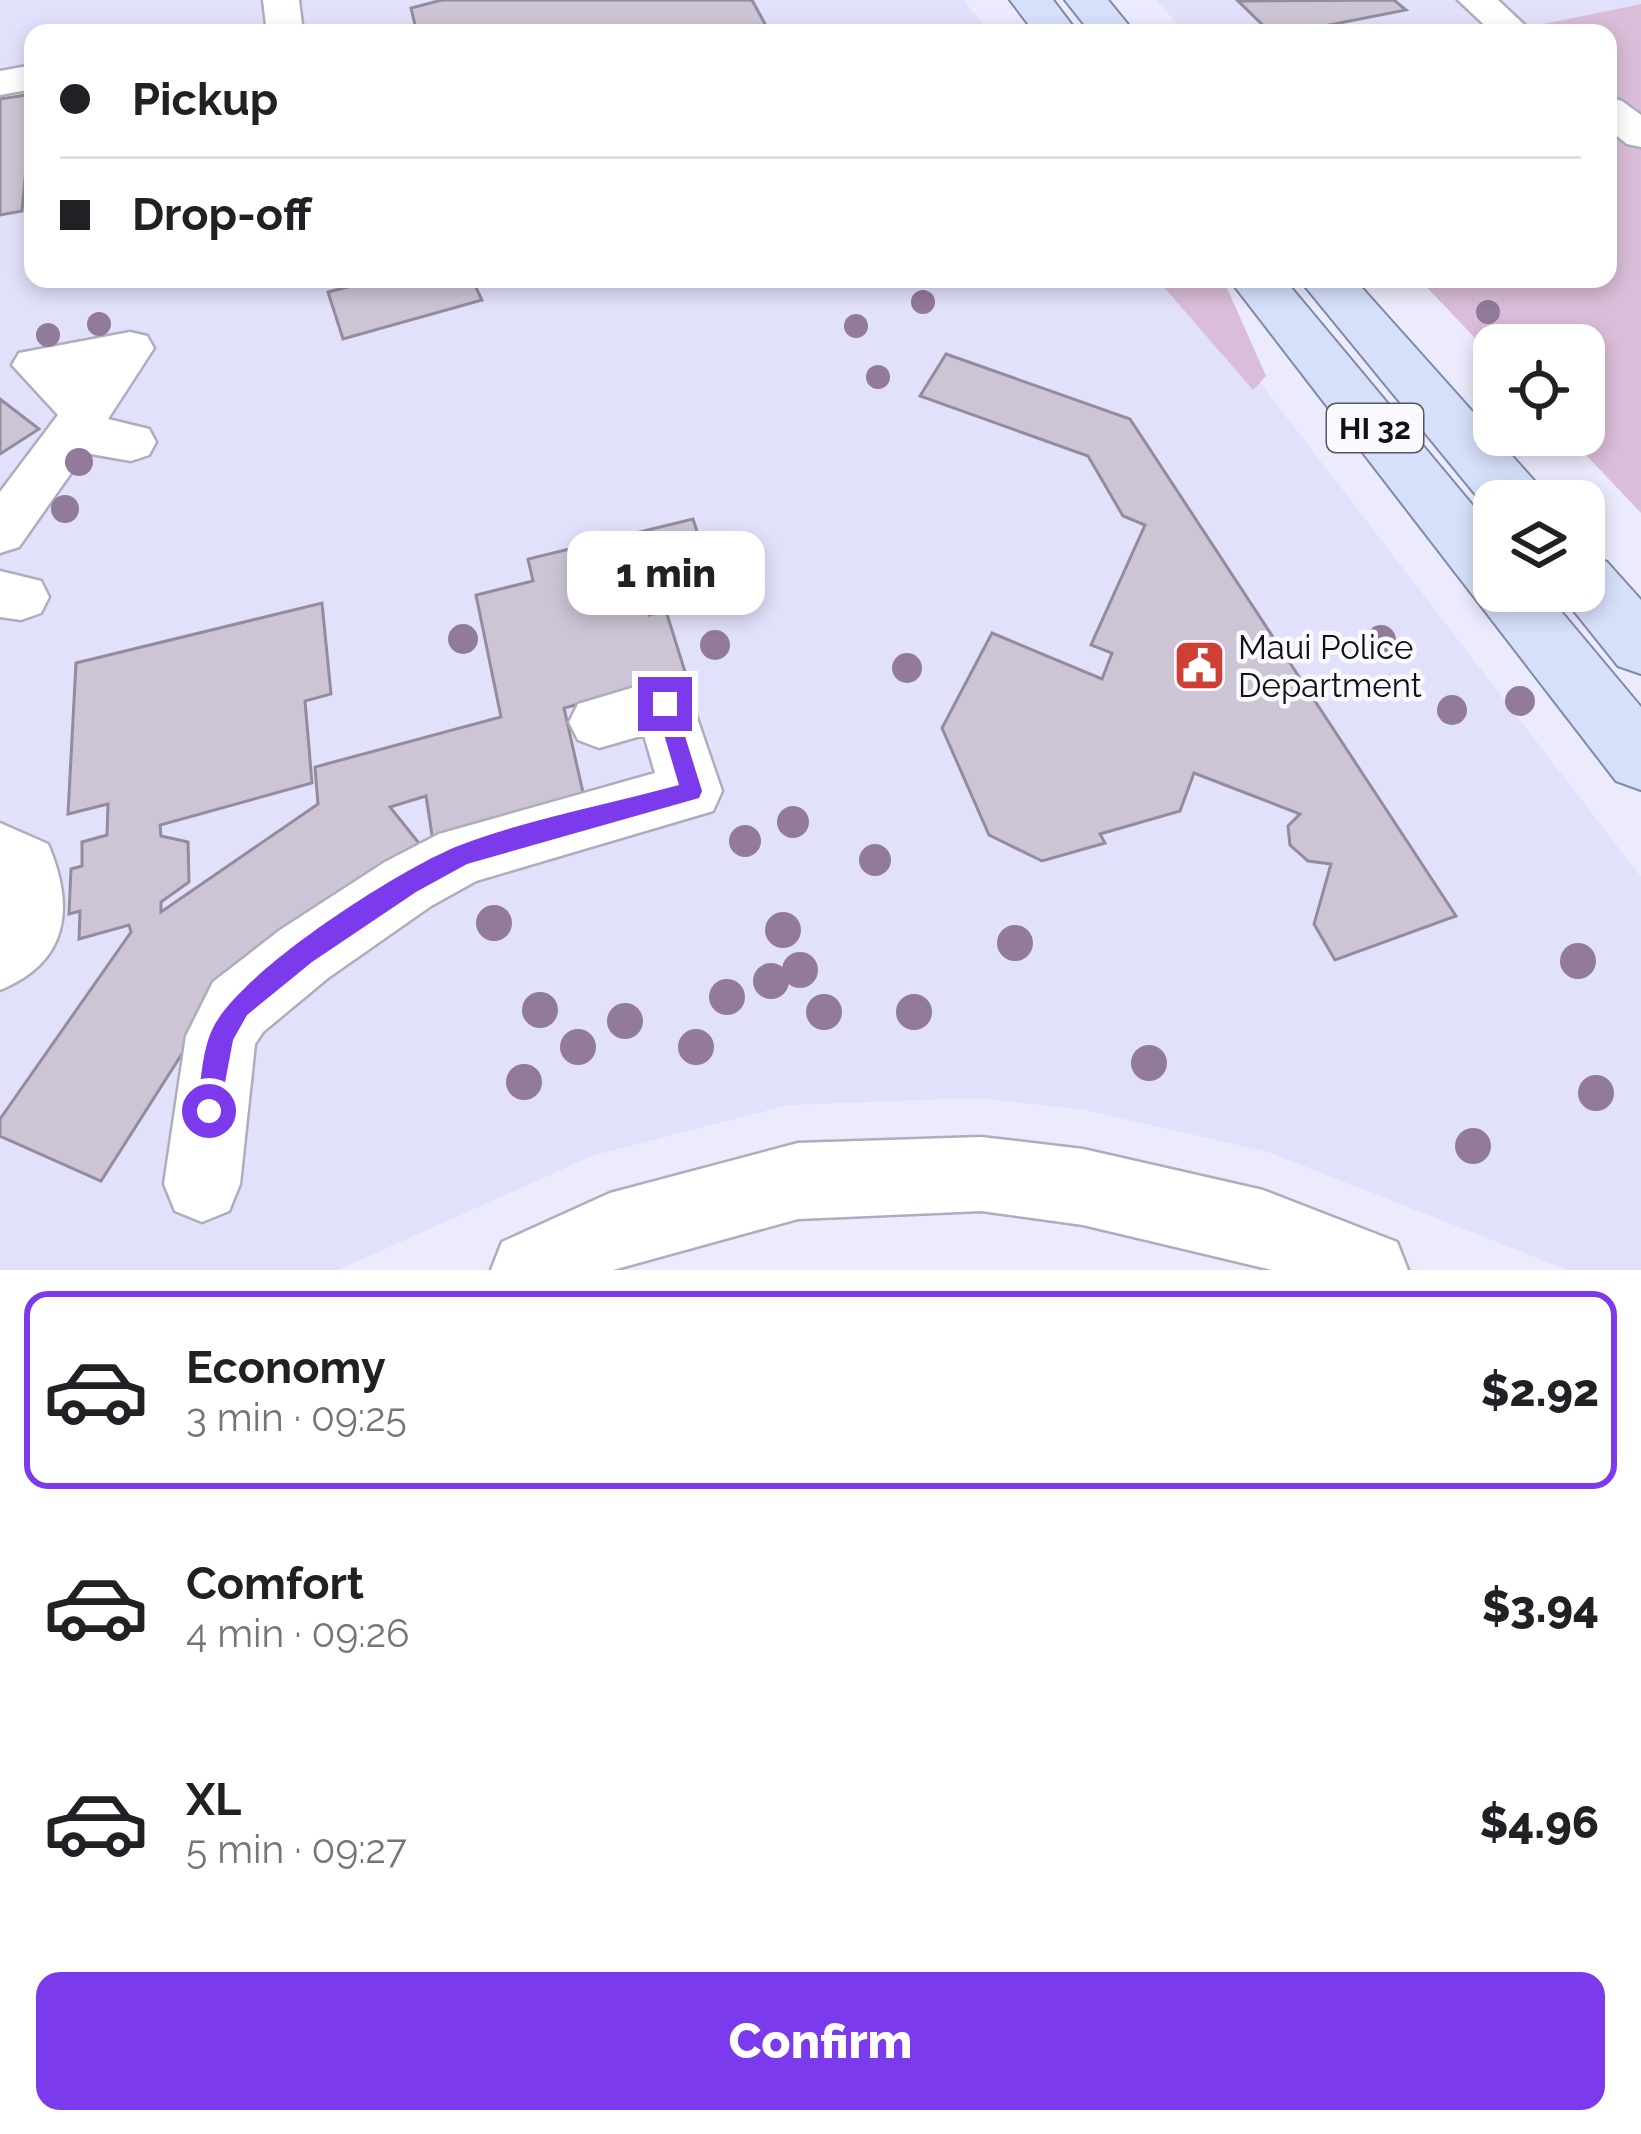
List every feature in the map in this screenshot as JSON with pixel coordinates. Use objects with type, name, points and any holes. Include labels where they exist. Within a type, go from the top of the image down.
[{"type":"main road","points":[[1030,0],[1050,24]]},
{"type":"main road","points":[[1086,0],[1106,24]]},
{"type":"main road","name":"HI 32","points":[[1262,288],[1473,550]]},
{"type":"main road","name":"HI 32","points":[[1333,288],[1498,480]]},
{"type":"main road","points":[[1605,604],[1641,646]]},
{"type":"main road","points":[[1523,612],[1641,759]]},
{"type":"street","points":[[1476,0],[1504,24]]},
{"type":"street","points":[[1617,116],[1641,135]]},
{"type":"street","points":[[79,422],[131,442]]},
{"type":"street","points":[[0,480],[79,422]]},
{"type":"street","points":[[0,532],[79,422]]},
{"type":"street","points":[[202,1184],[221,1036],[238,1007],[304,954],[408,884],[462,855],[691,791],[665,704],[599,722]]},
{"type":"street","points":[[0,853],[25,866],[34,915],[0,957]]},
{"type":"street","points":[[530,1270],[610,1231],[798,1181],[981,1174],[1083,1186],[1263,1228],[1369,1270]]},
{"type":"shaded area","points":[[0,0],[964,0],[983,24],[24,24],[24,288],[1187,288],[1641,877],[1641,1270],[1568,1270],[1268,1152],[1085,1110],[978,1098],[789,1105],[594,1155],[338,1270],[0,1270]]},
{"type":"shaded area","points":[[1156,0],[1641,0],[1641,4],[1543,24],[1178,24]]},
{"type":"shaded area","points":[[1641,4],[1641,513],[1587,456],[1605,456],[1605,324],[1473,324],[1473,336],[1428,288],[1617,288],[1617,24],[1543,24]]},
{"type":"shaded area","points":[[1165,288],[1227,288],[1266,376],[1253,390]]},
{"type":"building","points":[[442,0],[752,0],[765,24],[415,24],[411,8]]},
{"type":"building","points":[[1394,0],[1406,10],[1334,24],[1262,24],[1238,1]]},
{"type":"building","points":[[24,95],[22,211],[0,215],[0,99]]},
{"type":"building","points":[[476,288],[482,300],[343,339],[328,292]]},
{"type":"building","name":"Maui Police Department","points":[[946,354],[1130,419],[1456,916],[1335,960],[1314,924],[1331,864],[1308,861],[1290,845],[1288,826],[1300,814],[1194,773],[1180,811],[1100,834],[1105,843],[1042,861],[989,835],[942,728],[992,633],[1102,679],[1112,653],[1091,645],[1145,525],[1123,516],[1088,456],[920,396]]},
{"type":"building","points":[[0,399],[39,429],[0,454]]},
{"type":"building","points":[[693,519],[714,584],[645,602],[649,615],[666,611],[686,675],[564,708],[586,806],[434,848],[426,796],[390,807],[422,847],[229,980],[101,1181],[0,1136],[0,1119],[131,932],[129,925],[79,939],[80,911],[69,914],[71,869],[82,866],[82,842],[107,835],[108,804],[68,814],[76,663],[322,603],[331,694],[305,701],[312,783],[160,825],[161,836],[188,842],[189,882],[161,902],[161,912],[318,804],[315,767],[501,717],[476,595],[533,581],[528,559]]},
{"type":"place","name":"Maui Police Department","points":[[1199,666]]},
{"type":"route","points":[[209,1111],[221,1036],[238,1007],[304,954],[408,884],[462,855],[691,791],[665,704]]}]
